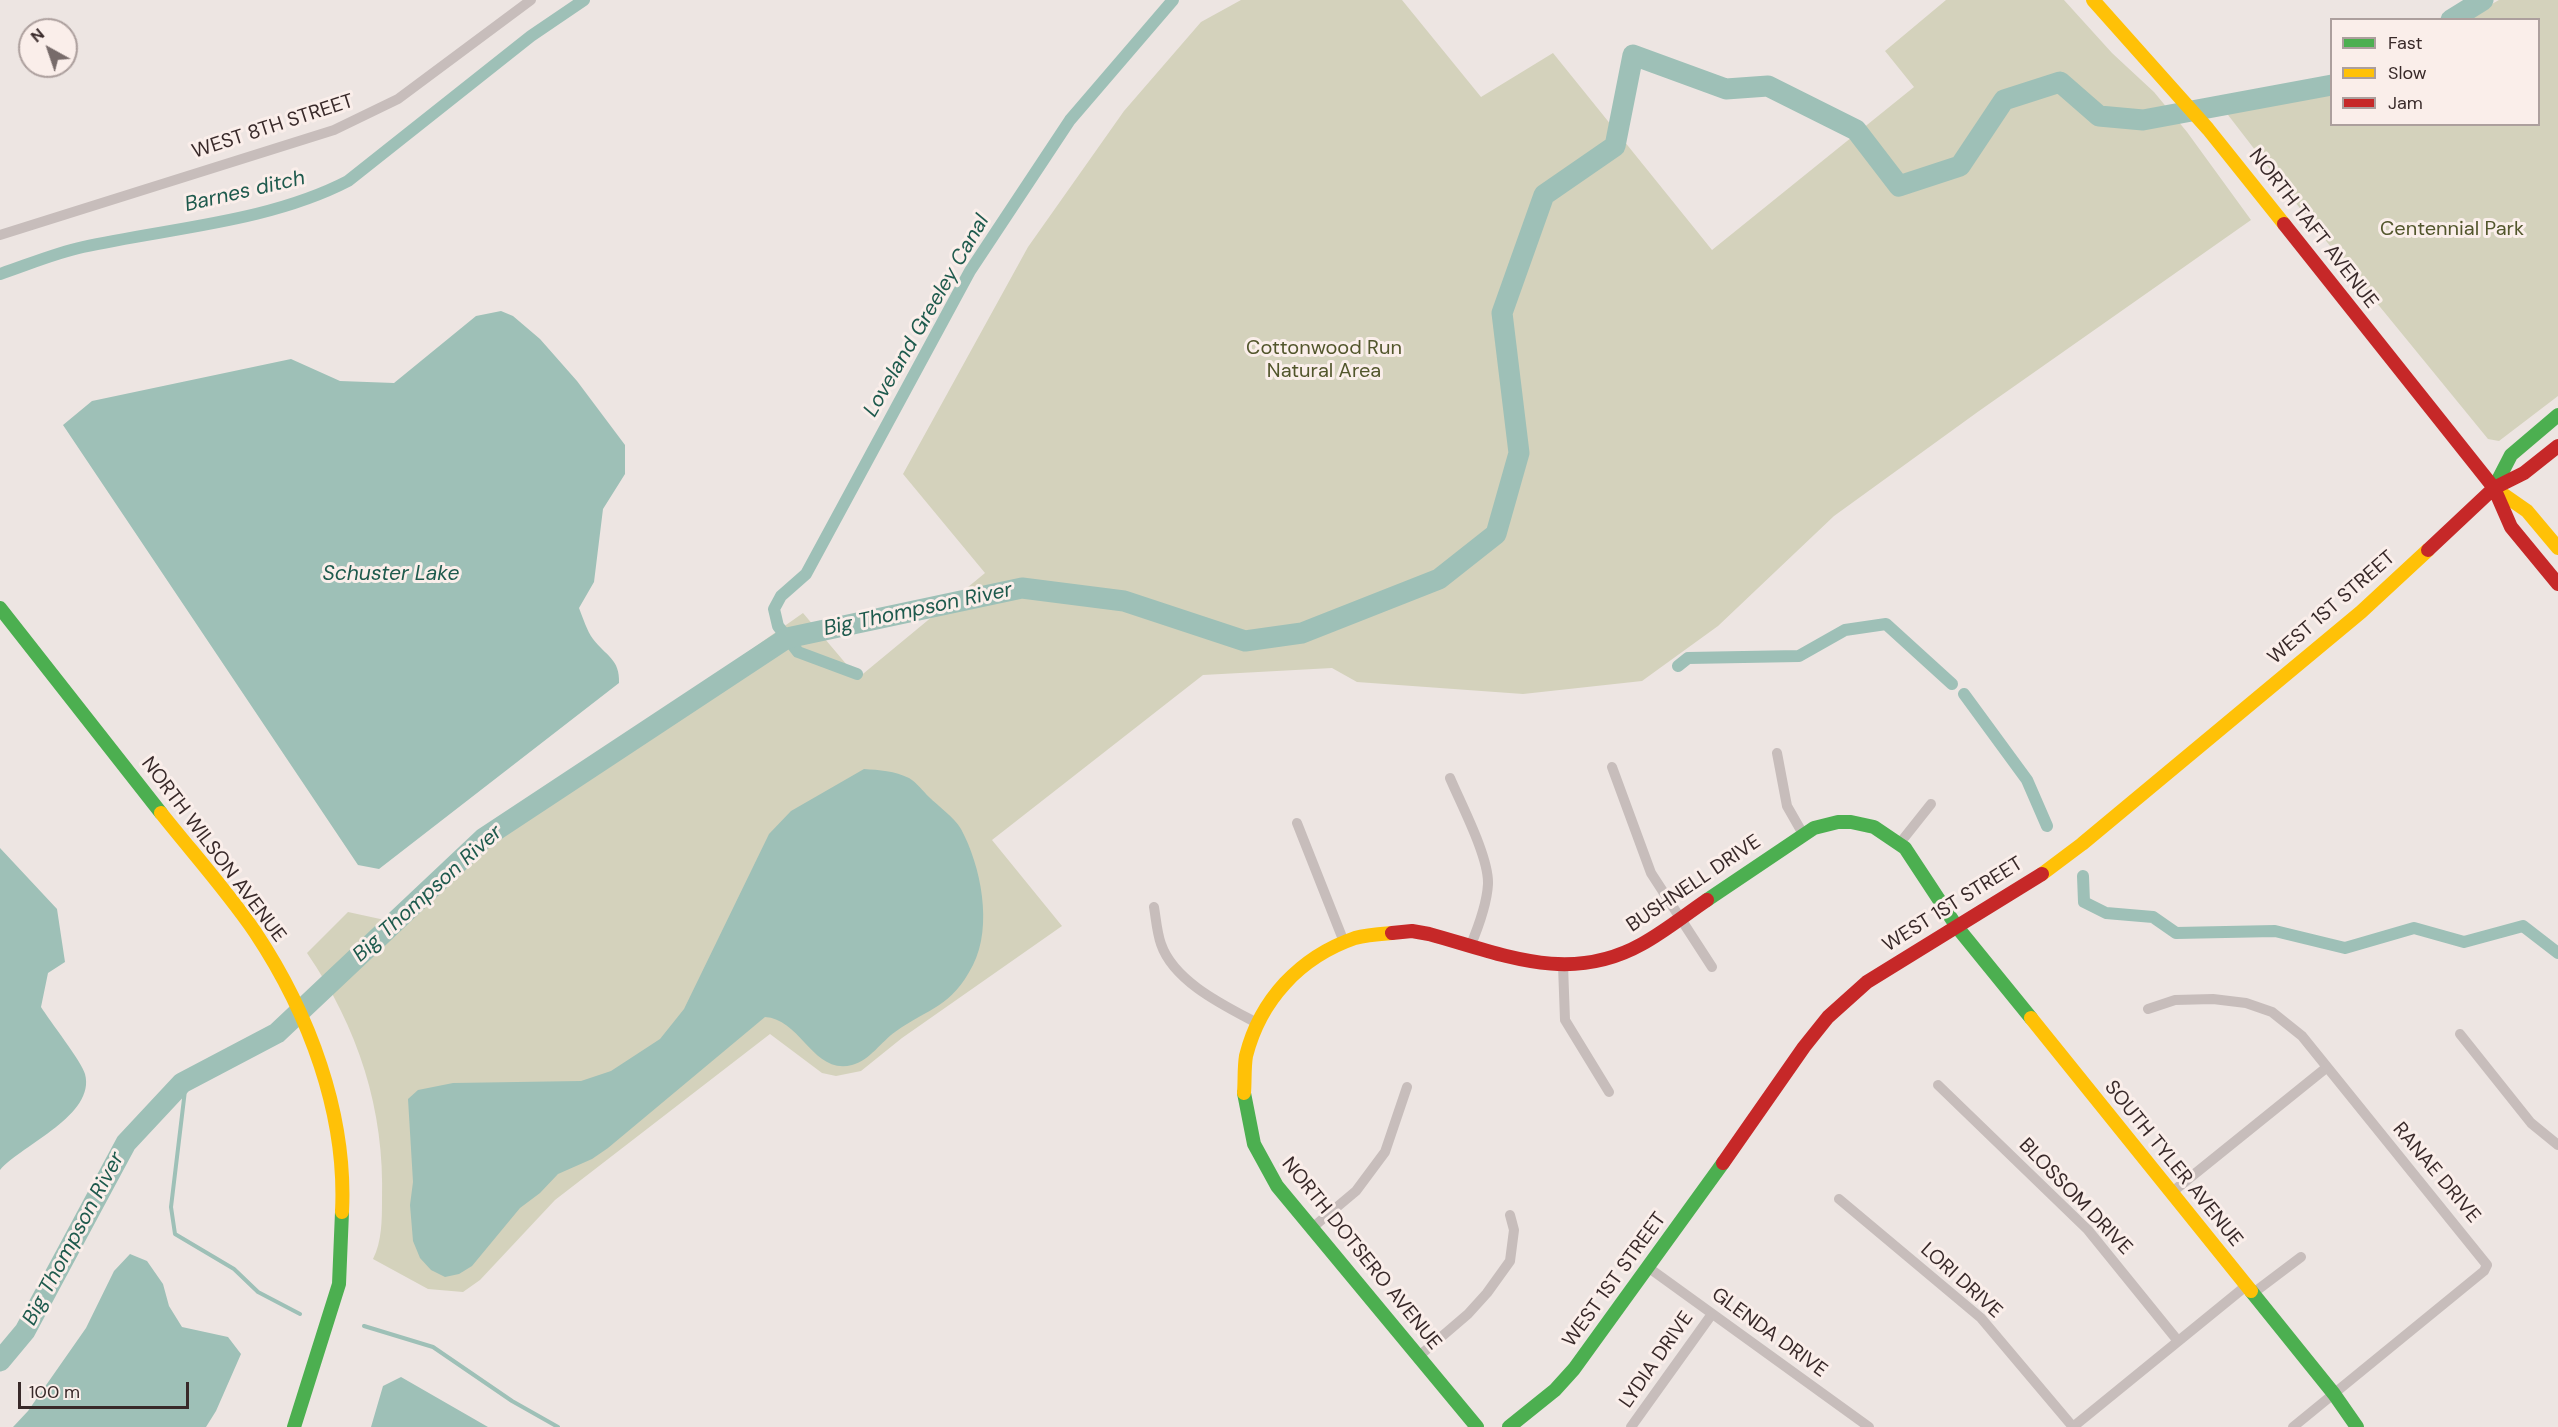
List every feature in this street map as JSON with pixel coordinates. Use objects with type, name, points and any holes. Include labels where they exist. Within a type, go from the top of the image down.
[{"type":"main road","name":"NORTH TAFT AVENUE","points":[[2093,0],[2208,129],[2494,488]]},
{"type":"main road","name":"WEST 1ST STREET","points":[[2494,488],[2511,455],[2558,415]]},
{"type":"main road","name":"WEST 1ST STREET","points":[[1509,1427],[1555,1390],[1574,1369],[1649,1268],[1804,1047],[1828,1017],[1867,982],[2043,873],[2082,844],[2361,612],[2494,488],[2524,473],[2558,446]]},
{"type":"main road","points":[[2494,488],[2527,511],[2558,548]]},
{"type":"main road","points":[[2494,488],[2511,527],[2558,584]]},
{"type":"main road","name":"NORTH WILSON AVENUE","points":[[0,608],[254,931],[279,972],[315,1050],[331,1102],[341,1155],[342,1240],[339,1284],[294,1427]]},
{"type":"main road","name":"BUSHNELL DRIVE","points":[[1257,1023],[1274,994],[1310,958],[1344,942],[1370,934],[1406,930],[1529,963],[1563,965],[1616,956],[1642,944],[1803,834],[1823,824],[1854,822],[1872,825],[1900,843],[1914,859],[1957,927]]},
{"type":"main road","name":"SOUTH TYLER AVENUE","points":[[1957,927],[2334,1394],[2357,1427]]},
{"type":"main road","name":"NORTH DOTSERO AVENUE","points":[[1257,1023],[1248,1047],[1242,1082],[1244,1116],[1250,1139],[1268,1174],[1477,1427]]},
{"type":"street","name":"WEST 8TH STREET","points":[[0,235],[334,130],[398,99],[531,0]]},
{"type":"street","points":[[1777,753],[1787,807],[1803,834]]},
{"type":"street","points":[[1612,766],[1651,873],[1712,967]]},
{"type":"street","points":[[1450,778],[1485,864],[1488,881],[1487,892],[1470,947]]},
{"type":"street","points":[[1900,843],[1931,804]]},
{"type":"street","points":[[1297,823],[1344,942]]},
{"type":"street","points":[[1154,907],[1161,944],[1180,972],[1215,1000],[1257,1023]]},
{"type":"street","points":[[1563,965],[1565,1020],[1609,1092]]},
{"type":"street","name":"RANAE DRIVE","points":[[2148,1009],[2175,1000],[2213,999],[2260,1006],[2290,1025],[2302,1036],[2487,1265],[2484,1271],[2294,1427]]},
{"type":"street","points":[[2460,1034],[2531,1123],[2558,1145]]},
{"type":"street","points":[[2171,1193],[2326,1068]]},
{"type":"street","name":"BLOSSOM DRIVE","points":[[1938,1085],[2088,1230],[2178,1341]]},
{"type":"street","points":[[1312,1228],[1356,1191],[1379,1161],[1391,1138],[1407,1087]]},
{"type":"street","name":"LORI DRIVE","points":[[1839,1199],[1981,1318],[2073,1427]]},
{"type":"street","points":[[1419,1356],[1468,1314],[1487,1293],[1510,1261],[1514,1230],[1510,1215]]},
{"type":"street","points":[[2073,1427],[2178,1341],[2249,1290],[2301,1257]]},
{"type":"street","name":"GLENDA DRIVE","points":[[1649,1268],[1869,1427]]},
{"type":"street","name":"LYDIA DRIVE","points":[[1631,1427],[1712,1314]]},
{"type":"green space","name":"Cottonwood Run Natural Area","points":[[1241,0],[1402,0],[1481,97],[1553,53],[1712,250],[1914,87],[1885,51],[1946,0],[2064,0],[2112,53],[2154,92],[2187,132],[2251,220],[1834,516],[1718,626],[1642,681],[1523,694],[1357,682],[1332,668],[1203,675],[992,840],[1062,926],[902,1038],[861,1071],[836,1076],[822,1073],[770,1034],[555,1200],[480,1280],[463,1292],[428,1289],[373,1259],[382,1223],[382,1167],[373,1102],[365,1070],[341,1010],[307,953],[348,912],[394,922],[477,839],[583,768],[803,613],[858,678],[985,573],[903,474],[1028,247],[1124,111],[1201,22]]},
{"type":"green space","name":"Centennial Park","points":[[2499,0],[2558,0],[2558,396],[2499,441],[2488,439],[2309,220],[2225,111],[2330,93],[2330,126],[2540,126],[2540,18],[2467,18]]},
{"type":"water","name":"Schuster Lake","points":[[501,311],[513,316],[540,339],[577,381],[625,445],[625,474],[603,509],[594,582],[579,608],[591,636],[615,663],[619,683],[379,869],[358,865],[63,425],[92,401],[291,359],[340,381],[394,383],[476,316]]},
{"type":"water","points":[[864,769],[893,772],[912,780],[954,820],[968,844],[982,896],[982,933],[973,965],[956,990],[948,999],[895,1032],[870,1055],[852,1065],[839,1066],[827,1062],[788,1027],[777,1020],[765,1017],[608,1148],[592,1159],[558,1174],[540,1193],[520,1208],[472,1266],[459,1274],[445,1277],[431,1270],[420,1258],[413,1241],[410,1205],[413,1182],[408,1099],[418,1090],[453,1083],[581,1081],[611,1071],[660,1039],[684,1009],[769,834],[791,811]]},
{"type":"water","points":[[0,848],[57,909],[65,962],[48,973],[41,1007],[83,1068],[85,1089],[80,1103],[69,1116],[0,1170]]},
{"type":"water","points":[[130,1254],[147,1261],[163,1284],[169,1306],[182,1327],[228,1337],[241,1354],[216,1411],[206,1427],[13,1427],[28,1411],[86,1328],[114,1271]]},
{"type":"water","points":[[401,1377],[488,1427],[371,1427],[383,1386]]},
{"type":"waterway","name":"Barnes ditch","points":[[0,274],[83,247],[252,215],[317,195],[348,181],[531,36],[584,0]]},
{"type":"waterway","name":"Loveland Greeley Canal","points":[[857,674],[798,652],[778,626],[774,609],[781,596],[806,574],[970,271],[1070,120],[1173,0]]},
{"type":"waterway","name":"Big Thompson River","points":[[2454,18],[2483,0]]},
{"type":"waterway","name":"Big Thompson River","points":[[0,1361],[25,1331],[126,1143],[182,1083],[277,1033],[484,838],[787,638],[1022,588],[1124,601],[1245,641],[1302,633],[1439,579],[1496,534],[1519,453],[1502,313],[1544,195],[1615,146],[1633,55],[1726,89],[1768,86],[1856,130],[1899,186],[1960,166],[2004,100],[2060,82],[2099,116],[2143,120],[2330,85]]},
{"type":"waterway","points":[[1678,666],[1688,658],[1799,656],[1845,630],[1886,624],[1952,684]]},
{"type":"waterway","points":[[1964,694],[2027,780],[2047,826]]},
{"type":"waterway","points":[[2083,876],[2084,902],[2106,913],[2153,917],[2176,933],[2275,931],[2345,948],[2414,928],[2464,942],[2523,926],[2558,953]]},
{"type":"waterway","points":[[186,1082],[171,1207],[175,1234],[234,1269],[258,1292],[300,1314]]},
{"type":"waterway","points":[[364,1326],[433,1347],[512,1401],[558,1427]]},
{"type":"traffic: fast","points":[[2494,488],[2511,455],[2558,415]]},
{"type":"traffic: fast","points":[[0,608],[161,813]]},
{"type":"traffic: fast","points":[[1707,900],[1814,828],[1838,822],[1874,827],[1905,848],[1957,927],[2031,1018]]},
{"type":"traffic: fast","points":[[1244,1093],[1254,1144],[1277,1186],[1477,1427]]},
{"type":"traffic: fast","points":[[1509,1427],[1555,1390],[1574,1369],[1723,1163]]},
{"type":"traffic: fast","points":[[294,1427],[339,1284],[342,1212]]},
{"type":"traffic: fast","points":[[2251,1291],[2334,1394],[2357,1427]]},
{"type":"traffic: slow","points":[[2093,0],[2208,129],[2284,224]]},
{"type":"traffic: slow","points":[[2494,488],[2527,511],[2558,548]]},
{"type":"traffic: slow","points":[[2042,874],[2082,844],[2361,612],[2428,550]]},
{"type":"traffic: slow","points":[[161,813],[255,932],[292,996],[308,1030],[321,1066],[338,1138],[342,1175],[342,1212]]},
{"type":"traffic: slow","points":[[1244,1093],[1246,1056],[1252,1036],[1272,999],[1285,983],[1300,969],[1335,946],[1359,937],[1392,933]]},
{"type":"traffic: slow","points":[[2031,1018],[2251,1291]]},
{"type":"traffic: jam","points":[[2284,224],[2494,488],[2511,527],[2558,584]]},
{"type":"traffic: jam","points":[[2428,550],[2494,488],[2524,473],[2558,446]]},
{"type":"traffic: jam","points":[[1723,1163],[1804,1047],[1828,1017],[1867,982],[2042,874]]},
{"type":"traffic: jam","points":[[1392,933],[1412,931],[1429,934],[1509,957],[1536,962],[1588,963],[1615,956],[1642,944],[1707,900]]}]
